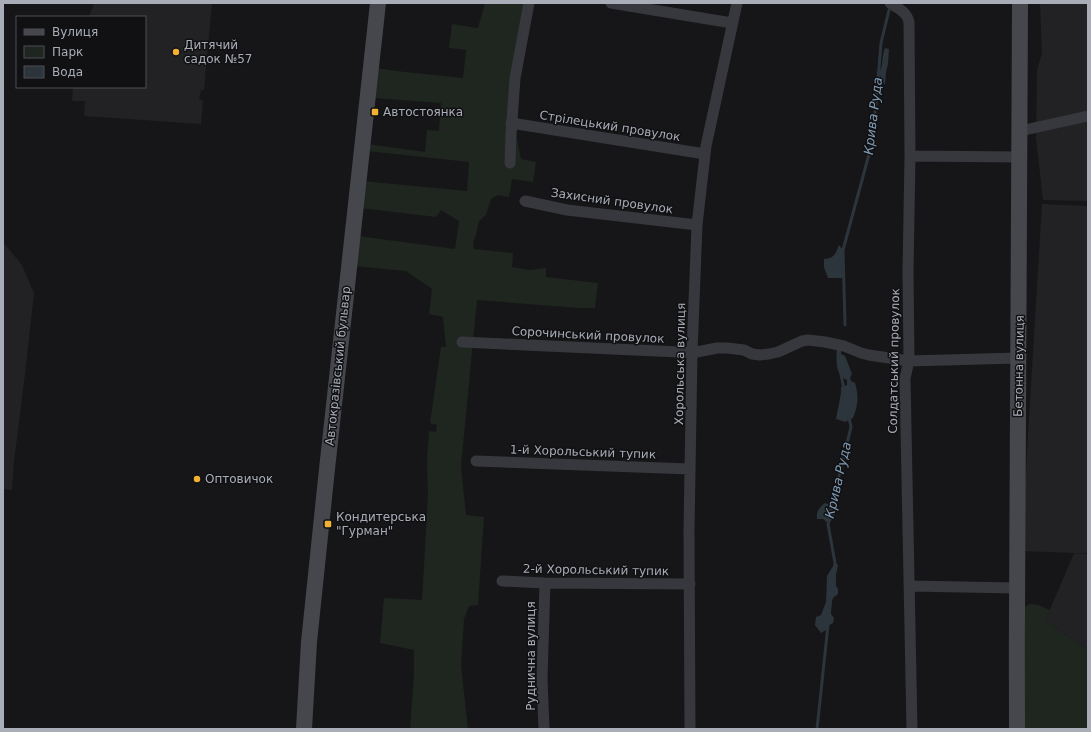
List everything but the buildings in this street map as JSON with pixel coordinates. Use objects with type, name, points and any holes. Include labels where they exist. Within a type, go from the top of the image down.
[{"type":"street","name":"Автокразівський бульвар","points":[[304,729],[309,642],[378,3]]},
{"type":"street","points":[[510,163],[511,124],[515,78],[529,3]]},
{"type":"street","points":[[611,3],[732,23]]},
{"type":"street","name":"Хорольська вулиця","points":[[690,729],[690,469],[692,353],[697,225],[705,154],[737,3]]},
{"type":"street","name":"Солдатський провулок","points":[[890,3],[908,16],[909,22],[909,361],[905,378],[912,729]]},
{"type":"street","name":"Бетонна вулиця","points":[[1016,729],[1020,3]]},
{"type":"street","points":[[1020,131],[1088,116]]},
{"type":"street","name":"Стрілецький провулок","points":[[511,124],[705,154]]},
{"type":"street","points":[[910,156],[1020,157]]},
{"type":"street","name":"Захисний провулок","points":[[525,201],[567,210],[697,225]]},
{"type":"street","name":"Сорочинський провулок","points":[[462,342],[692,353],[717,348],[727,348],[744,350],[752,354],[760,355],[778,352],[802,341],[808,340],[844,346],[861,354],[909,361],[1019,358]]},
{"type":"street","name":"1-й Хорольський тупик","points":[[476,461],[690,469]]},
{"type":"street","name":"2-й Хорольський тупик","points":[[502,581],[545,583],[690,584]]},
{"type":"street","name":"Руднична вулиця","points":[[544,729],[542,678],[545,583]]},
{"type":"street","points":[[910,586],[1016,588]]},
{"type":"shaded area","name":"Дитячий садок №57","points":[[94,3],[212,3],[204,90],[201,90],[199,100],[203,100],[201,124],[84,116],[85,101],[72,101],[73,88],[146,88],[146,16],[89,16]]},
{"type":"shaded area","points":[[1040,3],[1088,3],[1088,201],[1043,200],[1036,138],[1037,70],[1042,53]]},
{"type":"shaded area","points":[[1042,204],[1088,206],[1088,553],[1075,553],[1088,554],[1088,649],[1045,621],[1074,553],[1021,551]]},
{"type":"shaded area","points":[[3,243],[22,265],[34,293],[12,490],[3,489]]},
{"type":"green space","points":[[485,3],[534,3],[518,84],[516,134],[521,159],[536,162],[533,182],[512,179],[509,197],[498,195],[491,199],[486,215],[479,221],[473,242],[474,249],[513,253],[512,267],[530,270],[546,268],[546,277],[598,283],[595,308],[477,300],[461,466],[466,515],[484,517],[478,605],[469,606],[464,619],[461,666],[468,729],[410,729],[414,650],[380,643],[384,598],[422,600],[428,496],[427,459],[429,431],[436,432],[437,425],[430,423],[441,347],[446,347],[443,317],[429,314],[432,289],[406,271],[354,266],[358,236],[455,249],[459,221],[441,210],[436,217],[360,208],[362,181],[467,191],[469,162],[367,151],[367,144],[425,152],[427,130],[439,131],[441,103],[374,98],[376,68],[463,78],[466,50],[449,48],[452,24],[478,28]]},
{"type":"green space","points":[[1029,604],[1038,605],[1050,610],[1045,621],[1088,649],[1088,729],[1024,729],[1025,607]]},
{"type":"water","points":[[885,48],[889,49],[885,85],[880,75],[876,72],[881,69]]},
{"type":"water","points":[[839,245],[843,250],[844,278],[828,278],[824,267],[824,259],[830,258],[834,255]]},
{"type":"water","points":[[837,349],[841,350],[841,354],[845,356],[852,374],[850,378],[851,381],[855,383],[857,392],[857,405],[853,418],[845,422],[836,419],[841,387],[847,385],[847,380],[840,375],[838,371]]},
{"type":"water","points":[[825,503],[829,504],[835,512],[835,515],[828,523],[823,519],[817,519],[818,510]]},
{"type":"water","points":[[835,563],[838,565],[836,586],[838,589],[838,594],[829,605],[830,611],[834,618],[833,623],[828,626],[828,629],[821,633],[815,625],[816,617],[821,615],[826,602],[827,576]]},
{"type":"waterway","name":"Крива Руда","points":[[876,105],[881,43],[889,10]]},
{"type":"waterway","name":"Крива Руда","points":[[845,325],[843,250],[871,147],[875,112]]},
{"type":"waterway","name":"Крива Руда","points":[[841,374],[844,390]]},
{"type":"waterway","name":"Крива Руда","points":[[831,509],[851,427],[849,417]]},
{"type":"waterway","name":"Крива Руда","points":[[829,521],[828,524],[835,566]]},
{"type":"waterway","name":"Крива Руда","points":[[829,616],[831,598]]},
{"type":"waterway","name":"Крива Руда","points":[[817,729],[828,625]]},
{"type":"place","name":"Дитячий садок №57","points":[[176,52]]},
{"type":"place","name":"Автостоянка","points":[[375,112]]},
{"type":"place","name":"Оптовичок","points":[[197,479]]},
{"type":"place","name":"Кондитерська \"Гурман\"","points":[[328,524]]}]
